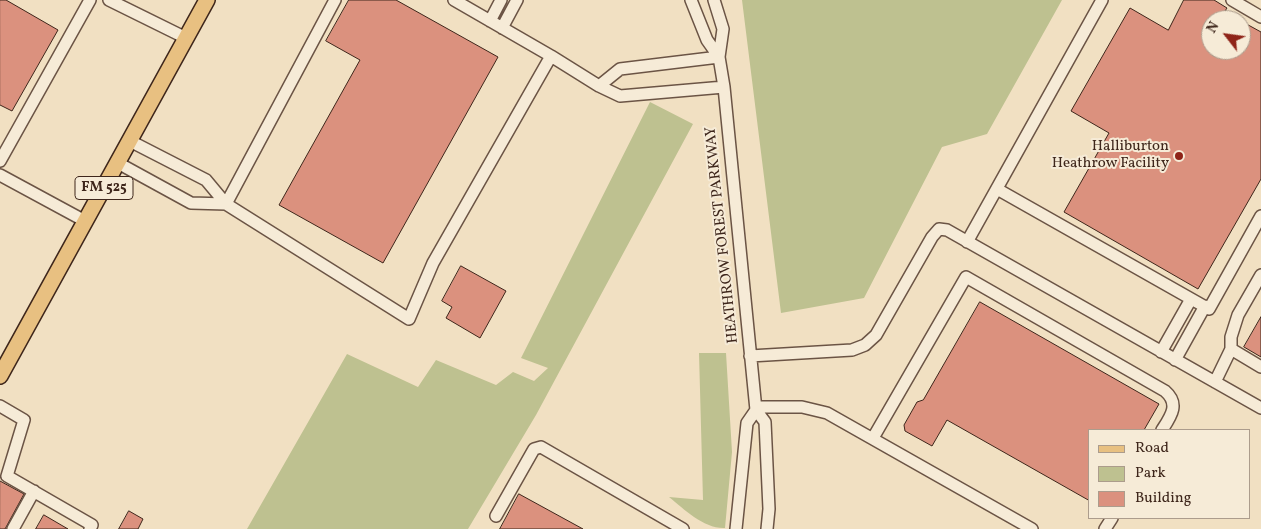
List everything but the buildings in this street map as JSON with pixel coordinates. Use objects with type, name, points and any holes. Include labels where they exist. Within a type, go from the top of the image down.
[{"type":"main road","name":"FM 525","points":[[0,376],[207,0]]},
{"type":"street","points":[[0,161],[90,0]]},
{"type":"street","points":[[109,0],[186,38]]},
{"type":"street","points":[[226,204],[335,0]]},
{"type":"street","points":[[454,0],[599,86],[620,96],[724,87]]},
{"type":"street","points":[[490,21],[501,0]]},
{"type":"street","points":[[502,28],[517,0]]},
{"type":"street","name":"HEATHROW FOREST PARKWAY","points":[[691,0],[707,40],[719,57]]},
{"type":"street","name":"HEATHROW FOREST PARKWAY","points":[[714,0],[723,29],[719,57],[724,87],[756,409],[765,422],[769,508],[767,529]]},
{"type":"street","points":[[967,242],[1102,0]]},
{"type":"street","points":[[1232,0],[1261,17]]},
{"type":"street","points":[[130,141],[206,180],[226,204],[409,319],[433,263],[551,56]]},
{"type":"street","points":[[599,86],[620,69],[719,57]]},
{"type":"street","points":[[118,164],[191,202],[226,204]]},
{"type":"street","points":[[0,175],[85,221]]},
{"type":"street","points":[[997,189],[1209,309],[1261,216]]},
{"type":"street","points":[[750,356],[852,350],[866,345],[876,335],[932,237],[939,229],[947,230],[1261,408]]},
{"type":"street","points":[[1215,382],[1231,349],[1234,325],[1261,275]]},
{"type":"street","points":[[873,438],[966,277],[1172,396],[1174,403],[1173,412],[1163,429]]},
{"type":"street","points":[[1161,352],[1191,299]]},
{"type":"street","points":[[1175,360],[1205,306]]},
{"type":"street","points":[[1231,349],[1261,367]]},
{"type":"street","points":[[0,406],[24,420],[4,473],[92,525],[90,529]]},
{"type":"street","points":[[736,529],[747,423],[756,409],[793,406],[819,410],[873,438],[1032,529]]},
{"type":"street","points":[[496,516],[534,449],[540,447],[683,529]]},
{"type":"street","points":[[13,529],[34,491]]},
{"type":"green space","points":[[742,0],[1062,0],[987,134],[942,147],[864,298],[781,313]]},
{"type":"green space","points":[[650,102],[693,124],[536,415],[468,529],[247,529],[347,354],[418,387],[436,360],[496,385],[513,372],[534,381],[548,368],[521,358]]},
{"type":"green space","points":[[699,353],[726,353],[732,452],[725,528],[702,522],[669,497],[703,500]]},
{"type":"place","name":"Halliburton Heathrow Facility","points":[[1179,156]]}]
